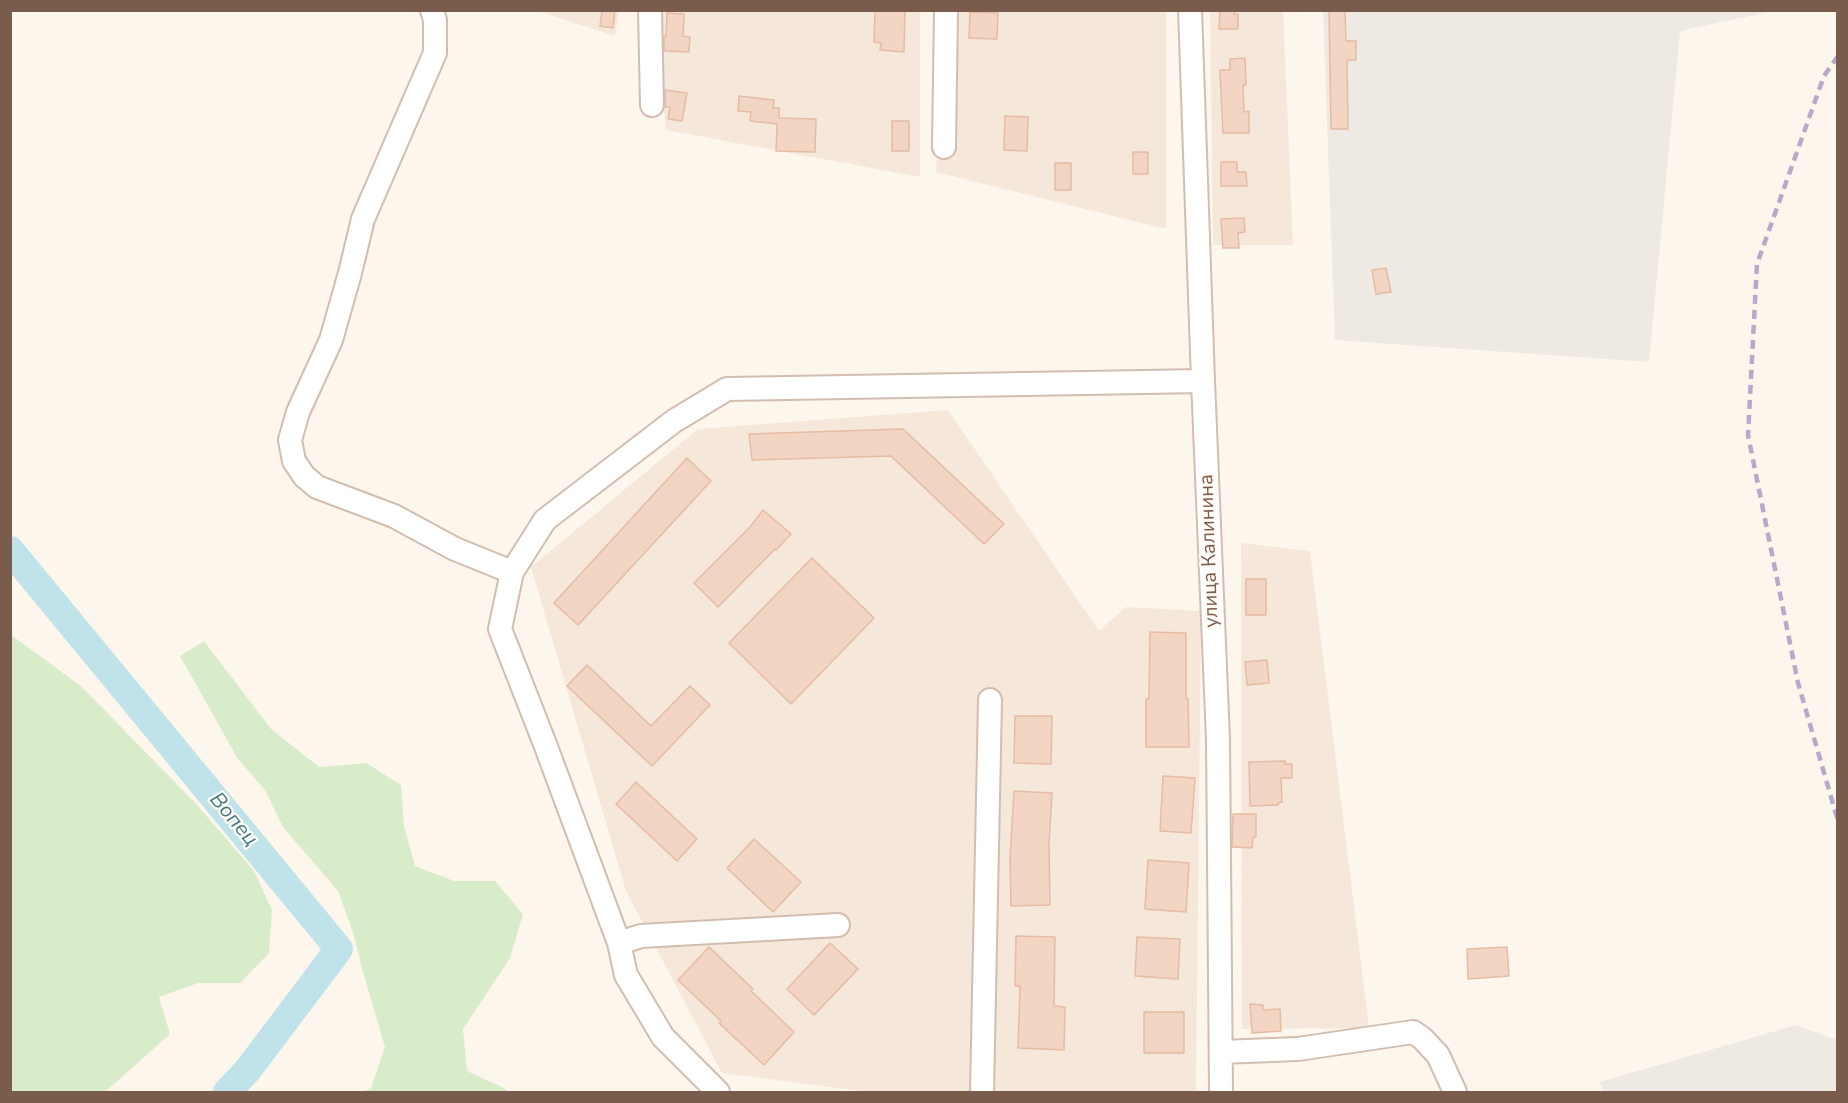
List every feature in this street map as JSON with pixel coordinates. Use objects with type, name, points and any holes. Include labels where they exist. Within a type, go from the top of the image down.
[{"type":"street","points":[[432,10],[435,20],[435,53],[363,219],[331,340],[298,412],[290,440],[294,461],[304,476],[317,487],[394,516],[455,549],[512,572]]},
{"type":"street","points":[[650,10],[652,105]]},
{"type":"street","points":[[944,147],[946,10]]},
{"type":"street","name":"улица Калинина","points":[[1190,10],[1218,739],[1221,1092]]},
{"type":"street","points":[[718,1092],[663,1037],[626,975],[619,943],[500,629],[512,572],[545,520],[674,421],[727,389],[1203,381]]},
{"type":"street","points":[[982,1092],[990,700]]},
{"type":"street","points":[[619,943],[641,936],[838,925]]},
{"type":"street","points":[[1221,1052],[1298,1049],[1413,1032],[1438,1055],[1455,1092]]},
{"type":"shaded area","points":[[538,11],[619,11],[615,36]]},
{"type":"shaded area","points":[[663,11],[920,11],[920,177],[666,130],[658,49]]},
{"type":"shaded area","points":[[944,11],[1166,11],[1166,229],[936,172]]},
{"type":"shaded area","points":[[1210,11],[1283,11],[1293,245],[1213,245]]},
{"type":"shaded area","points":[[1323,11],[1773,11],[1680,31],[1649,362],[1335,340]]},
{"type":"shaded area","points":[[948,410],[1099,631],[1126,607],[1201,611],[1196,1092],[868,1092],[722,1073],[626,891],[531,567],[698,429]]},
{"type":"shaded area","points":[[1241,543],[1310,551],[1369,1028],[1242,1029]]},
{"type":"shaded area","points":[[1796,1025],[1837,1040],[1837,1092],[1604,1092],[1600,1082]]},
{"type":"green space","points":[[10,634],[82,687],[197,805],[254,871],[272,910],[269,953],[240,983],[198,983],[159,997],[170,1034],[105,1092],[11,1092]]},
{"type":"green space","points":[[204,641],[271,729],[319,767],[366,763],[401,785],[404,826],[415,866],[454,881],[495,881],[523,914],[510,958],[463,1029],[467,1071],[508,1092],[363,1092],[371,1088],[385,1047],[353,932],[338,891],[283,827],[265,790],[238,759],[180,656]]},
{"type":"building","points":[[602,10],[615,10],[613,28],[600,26]]},
{"type":"building","points":[[875,10],[905,10],[904,52],[880,50],[881,43],[874,42]]},
{"type":"building","points":[[1220,10],[1234,10],[1234,14],[1238,14],[1238,29],[1219,29]]},
{"type":"building","points":[[1329,10],[1345,10],[1346,41],[1356,41],[1356,60],[1347,60],[1348,129],[1331,129]]},
{"type":"building","points":[[970,12],[998,13],[997,39],[969,38]]},
{"type":"building","points":[[667,13],[684,14],[683,36],[690,37],[689,52],[664,51]]},
{"type":"building","points":[[1245,58],[1244,112],[1249,111],[1249,133],[1223,133],[1220,70],[1230,70],[1230,59]]},
{"type":"building","points":[[665,90],[687,93],[682,121],[668,119],[670,107],[665,107]]},
{"type":"building","points":[[739,96],[774,100],[773,108],[779,108],[779,118],[816,119],[815,152],[776,151],[777,124],[750,121],[751,112],[738,111]]},
{"type":"building","points":[[1005,116],[1028,117],[1027,151],[1004,150]]},
{"type":"building","points":[[892,121],[909,121],[909,151],[892,151]]},
{"type":"building","points":[[1133,152],[1148,152],[1148,174],[1133,174]]},
{"type":"building","points":[[1221,162],[1237,162],[1237,172],[1246,172],[1247,186],[1221,186]]},
{"type":"building","points":[[1055,163],[1071,163],[1071,190],[1055,190]]},
{"type":"building","points":[[1244,218],[1245,232],[1238,233],[1239,248],[1223,248],[1221,219]]},
{"type":"building","points":[[1386,268],[1391,292],[1376,294],[1372,270]]},
{"type":"building","points":[[903,429],[1004,524],[984,544],[891,456],[752,460],[749,434]]},
{"type":"building","points":[[687,458],[711,481],[578,625],[554,603]]},
{"type":"building","points":[[763,510],[791,534],[718,607],[694,583],[750,527]]},
{"type":"building","points":[[812,558],[874,618],[791,704],[729,643]]},
{"type":"building","points":[[1246,579],[1266,579],[1266,615],[1246,615]]},
{"type":"building","points":[[1150,632],[1186,633],[1189,747],[1146,747]]},
{"type":"building","points":[[1267,660],[1269,683],[1247,685],[1245,662]]},
{"type":"building","points":[[587,665],[651,726],[690,686],[710,705],[652,766],[567,686]]},
{"type":"building","points":[[1015,716],[1052,716],[1051,764],[1014,763]]},
{"type":"building","points":[[1285,761],[1285,764],[1292,764],[1292,778],[1281,778],[1282,802],[1278,805],[1250,806],[1249,762]]},
{"type":"building","points":[[1163,776],[1195,778],[1191,833],[1160,831]]},
{"type":"building","points":[[636,782],[697,839],[677,861],[616,804]]},
{"type":"building","points":[[1014,791],[1052,793],[1049,845],[1050,905],[1011,906],[1010,859]]},
{"type":"building","points":[[1233,814],[1256,814],[1256,837],[1253,837],[1252,848],[1232,847]]},
{"type":"building","points":[[754,839],[801,882],[773,912],[727,868]]},
{"type":"building","points":[[1148,860],[1189,863],[1186,912],[1145,909]]},
{"type":"building","points":[[1016,936],[1055,937],[1054,1006],[1065,1007],[1064,1050],[1018,1048],[1020,986],[1015,986]]},
{"type":"building","points":[[1137,937],[1180,939],[1178,979],[1135,976]]},
{"type":"building","points":[[830,943],[858,969],[814,1015],[787,989]]},
{"type":"building","points":[[709,947],[794,1032],[764,1065],[678,980]]},
{"type":"building","points":[[1507,947],[1509,976],[1468,979],[1467,949]]},
{"type":"building","points":[[1250,1004],[1263,1005],[1263,1010],[1280,1009],[1281,1031],[1252,1033]]},
{"type":"building","points":[[1144,1012],[1184,1012],[1184,1053],[1144,1053]]},
{"type":"waterway","name":"Вопец","points":[[10,550],[339,949],[247,1071],[227,1092]]},
{"type":"railway","points":[[1838,56],[1824,76],[1757,264],[1748,435],[1798,683],[1838,821]]}]
